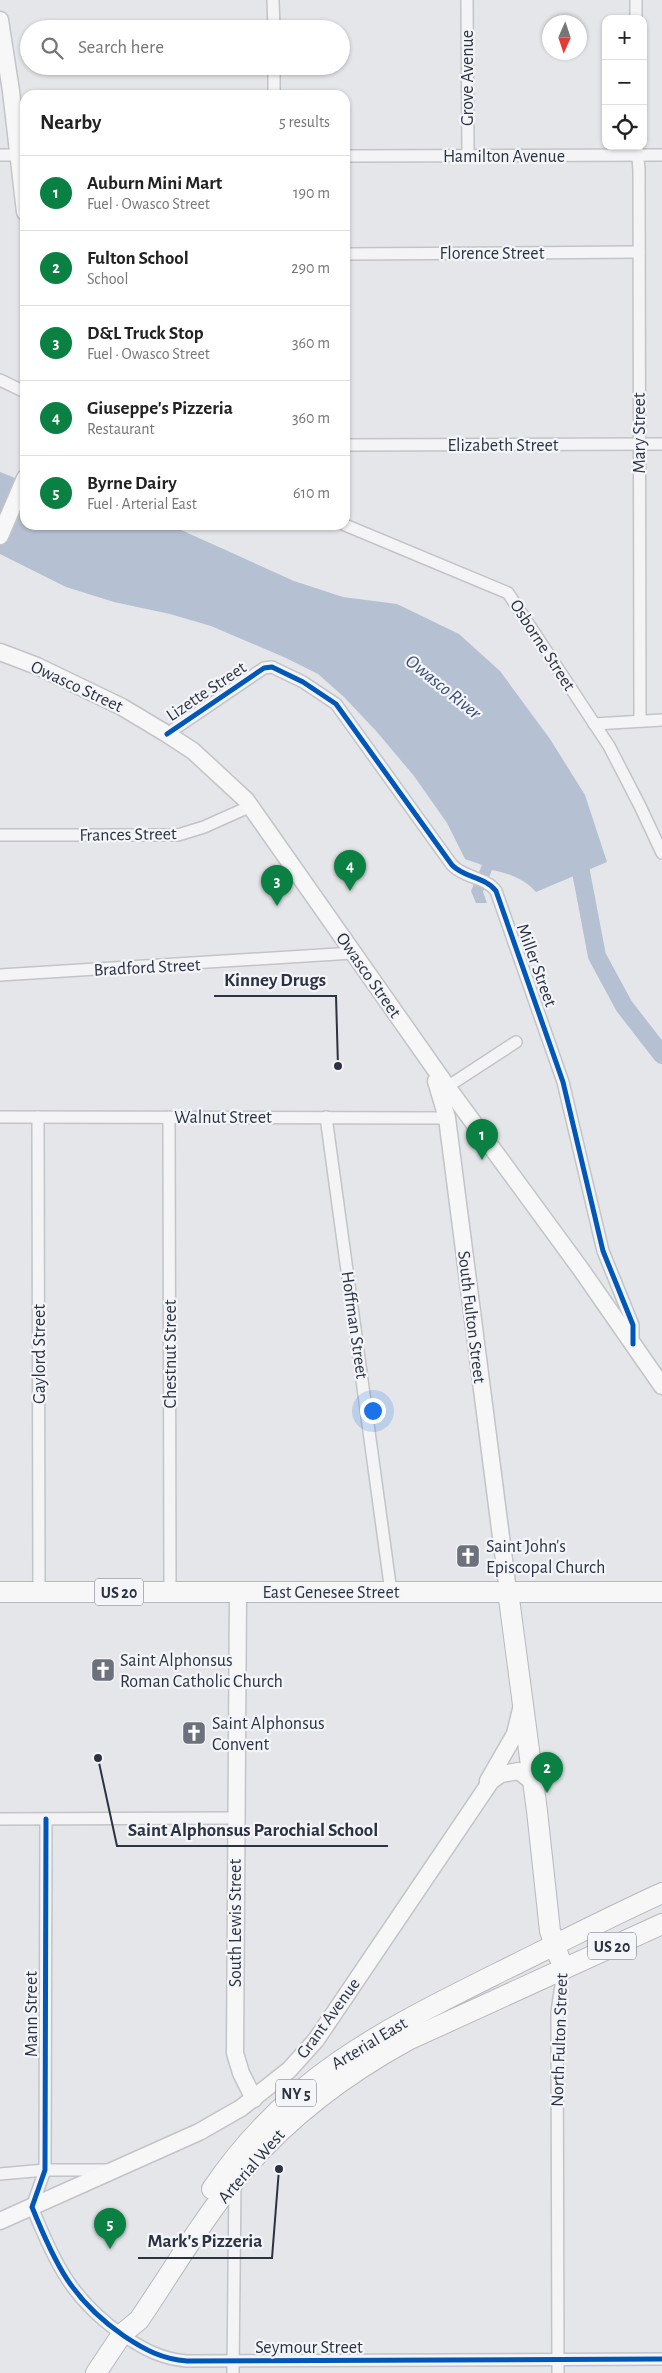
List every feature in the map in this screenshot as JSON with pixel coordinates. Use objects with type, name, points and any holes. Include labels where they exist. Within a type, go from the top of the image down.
[{"type":"highway","name":"North Fulton Street","points":[[508,1591],[534,1783],[550,1931],[563,1971]]},
{"type":"highway","name":"East Genesee Street","points":[[0,1592],[662,1592]]},
{"type":"highway","name":"Arterial East","points":[[122,2334],[130,2311],[220,2176],[250,2139],[297,2092],[348,2054],[381,2033],[555,1944],[662,1893]]},
{"type":"highway","name":"Arterial West","points":[[122,2334],[139,2320],[235,2180],[277,2133],[324,2092],[346,2076],[408,2040],[563,1971],[662,1924]]},
{"type":"highway","name":"NY 5","points":[[96,2373],[122,2334]]},
{"type":"street","points":[[273,0],[274,20]]},
{"type":"street","name":"Grove Avenue","points":[[467,0],[468,155]]},
{"type":"street","points":[[636,0],[636,15]]},
{"type":"street","points":[[0,20],[20,143]]},
{"type":"street","points":[[274,75],[274,90]]},
{"type":"street","name":"Hamilton Avenue","points":[[350,156],[638,151],[662,155]]},
{"type":"street","name":"Mary Street","points":[[638,151],[640,720]]},
{"type":"street","points":[[0,155],[20,155]]},
{"type":"street","name":"Florence Street","points":[[350,254],[639,252]]},
{"type":"street","points":[[0,380],[20,390]]},
{"type":"street","name":"Elizabeth Street","points":[[350,445],[662,444]]},
{"type":"street","points":[[0,536],[20,490]]},
{"type":"street","name":"Osborne Street","points":[[350,527],[508,593],[622,768],[662,854]]},
{"type":"street","name":"Owasco Street","points":[[0,652],[37,666],[105,698],[167,734],[193,751],[251,806],[447,1087],[662,1386]]},
{"type":"street","name":"Lizette Street","points":[[167,734],[264,668],[272,667],[287,674]]},
{"type":"street","name":"Miller Street","points":[[287,674],[336,704],[452,865],[468,876],[492,886],[496,891],[563,1082],[603,1251],[633,1325],[633,1344]]},
{"type":"street","points":[[594,724],[662,720]]},
{"type":"street","name":"Frances Street","points":[[0,836],[178,835],[204,827],[251,806]]},
{"type":"street","name":"Bradford Street","points":[[0,975],[353,953]]},
{"type":"street","points":[[447,1087],[516,1042]]},
{"type":"street","name":"South Fulton Street","points":[[420,1047],[442,1095],[447,1118],[508,1591]]},
{"type":"street","points":[[447,1118],[463,1108]]},
{"type":"street","name":"Walnut Street","points":[[0,1117],[326,1116],[447,1118]]},
{"type":"street","name":"Hoffman Street","points":[[326,1116],[392,1592]]},
{"type":"street","name":"Gaylord Street","points":[[38,1117],[39,1592]]},
{"type":"street","name":"Chestnut Street","points":[[168,1117],[170,1592]]},
{"type":"street","name":"South Lewis Street","points":[[238,1592],[235,2053],[241,2073],[254,2099]]},
{"type":"street","points":[[484,1790],[494,1768],[515,1734],[522,1695]]},
{"type":"street","points":[[484,1790],[501,1774],[511,1770],[520,1770],[534,1783]]},
{"type":"street","name":"Grant Avenue","points":[[0,2174],[45,2170],[112,2170],[199,2132],[254,2099],[289,2070],[316,2040],[484,1790]]},
{"type":"street","points":[[0,1820],[236,1818]]},
{"type":"street","name":"Mann Street","points":[[32,2206],[45,2170],[46,1820]]},
{"type":"street","name":"North Fulton Street","points":[[558,2373],[556,2012],[563,1971]]},
{"type":"street","points":[[0,2221],[112,2170]]},
{"type":"street","points":[[234,2367],[235,2180]]},
{"type":"street","name":"Seymour Street","points":[[32,2206],[60,2268],[74,2292],[97,2316],[157,2356],[234,2367],[396,2361],[662,2359]]},
{"type":"street","points":[[396,2361],[396,2373]]},
{"type":"water","points":[[0,472],[20,480],[20,530],[181,530],[294,581],[343,597],[397,604],[459,634],[500,671],[550,739],[585,795],[607,862],[536,892],[527,883],[516,877],[492,870],[483,892],[487,903],[476,903],[471,891],[482,865],[465,859],[447,823],[414,776],[377,732],[344,697],[318,674],[286,658],[211,626],[170,614],[114,602],[66,587],[0,554]]},
{"type":"waterway","name":"Owasco River","points":[[568,853],[581,872],[597,956],[624,1006],[662,1055]]},
{"type":"cycle path","points":[[167,734],[264,668],[272,667],[303,682],[336,704],[452,865],[463,873],[487,883],[496,891],[563,1082],[603,1251],[633,1325],[633,1344]]},
{"type":"cycle path","points":[[46,1819],[45,2170],[32,2207],[49,2246],[67,2279],[91,2309],[124,2336],[147,2350],[162,2356],[187,2361],[662,2359]]},
{"type":"place","name":"Giuseppe's Pizzeria","points":[[350,891]]},
{"type":"place","name":"D&L Truck Stop","points":[[277,906]]},
{"type":"place","name":"Kinney Drugs","points":[[338,1066]]},
{"type":"place","name":"Auburn Mini Mart","points":[[482,1160]]},
{"type":"place","name":"Saint John's Episcopal Church","points":[[468,1556]]},
{"type":"place","name":"Saint Alphonsus Roman Catholic Church","points":[[103,1670]]},
{"type":"place","name":"Saint Alphonsus Convent","points":[[194,1733]]},
{"type":"place","name":"Saint Alphonsus Parochial School","points":[[98,1758]]},
{"type":"place","name":"Fulton School","points":[[547,1793]]},
{"type":"place","name":"Mark's Pizzeria","points":[[279,2169]]},
{"type":"place","name":"Byrne Dairy","points":[[110,2249]]}]
